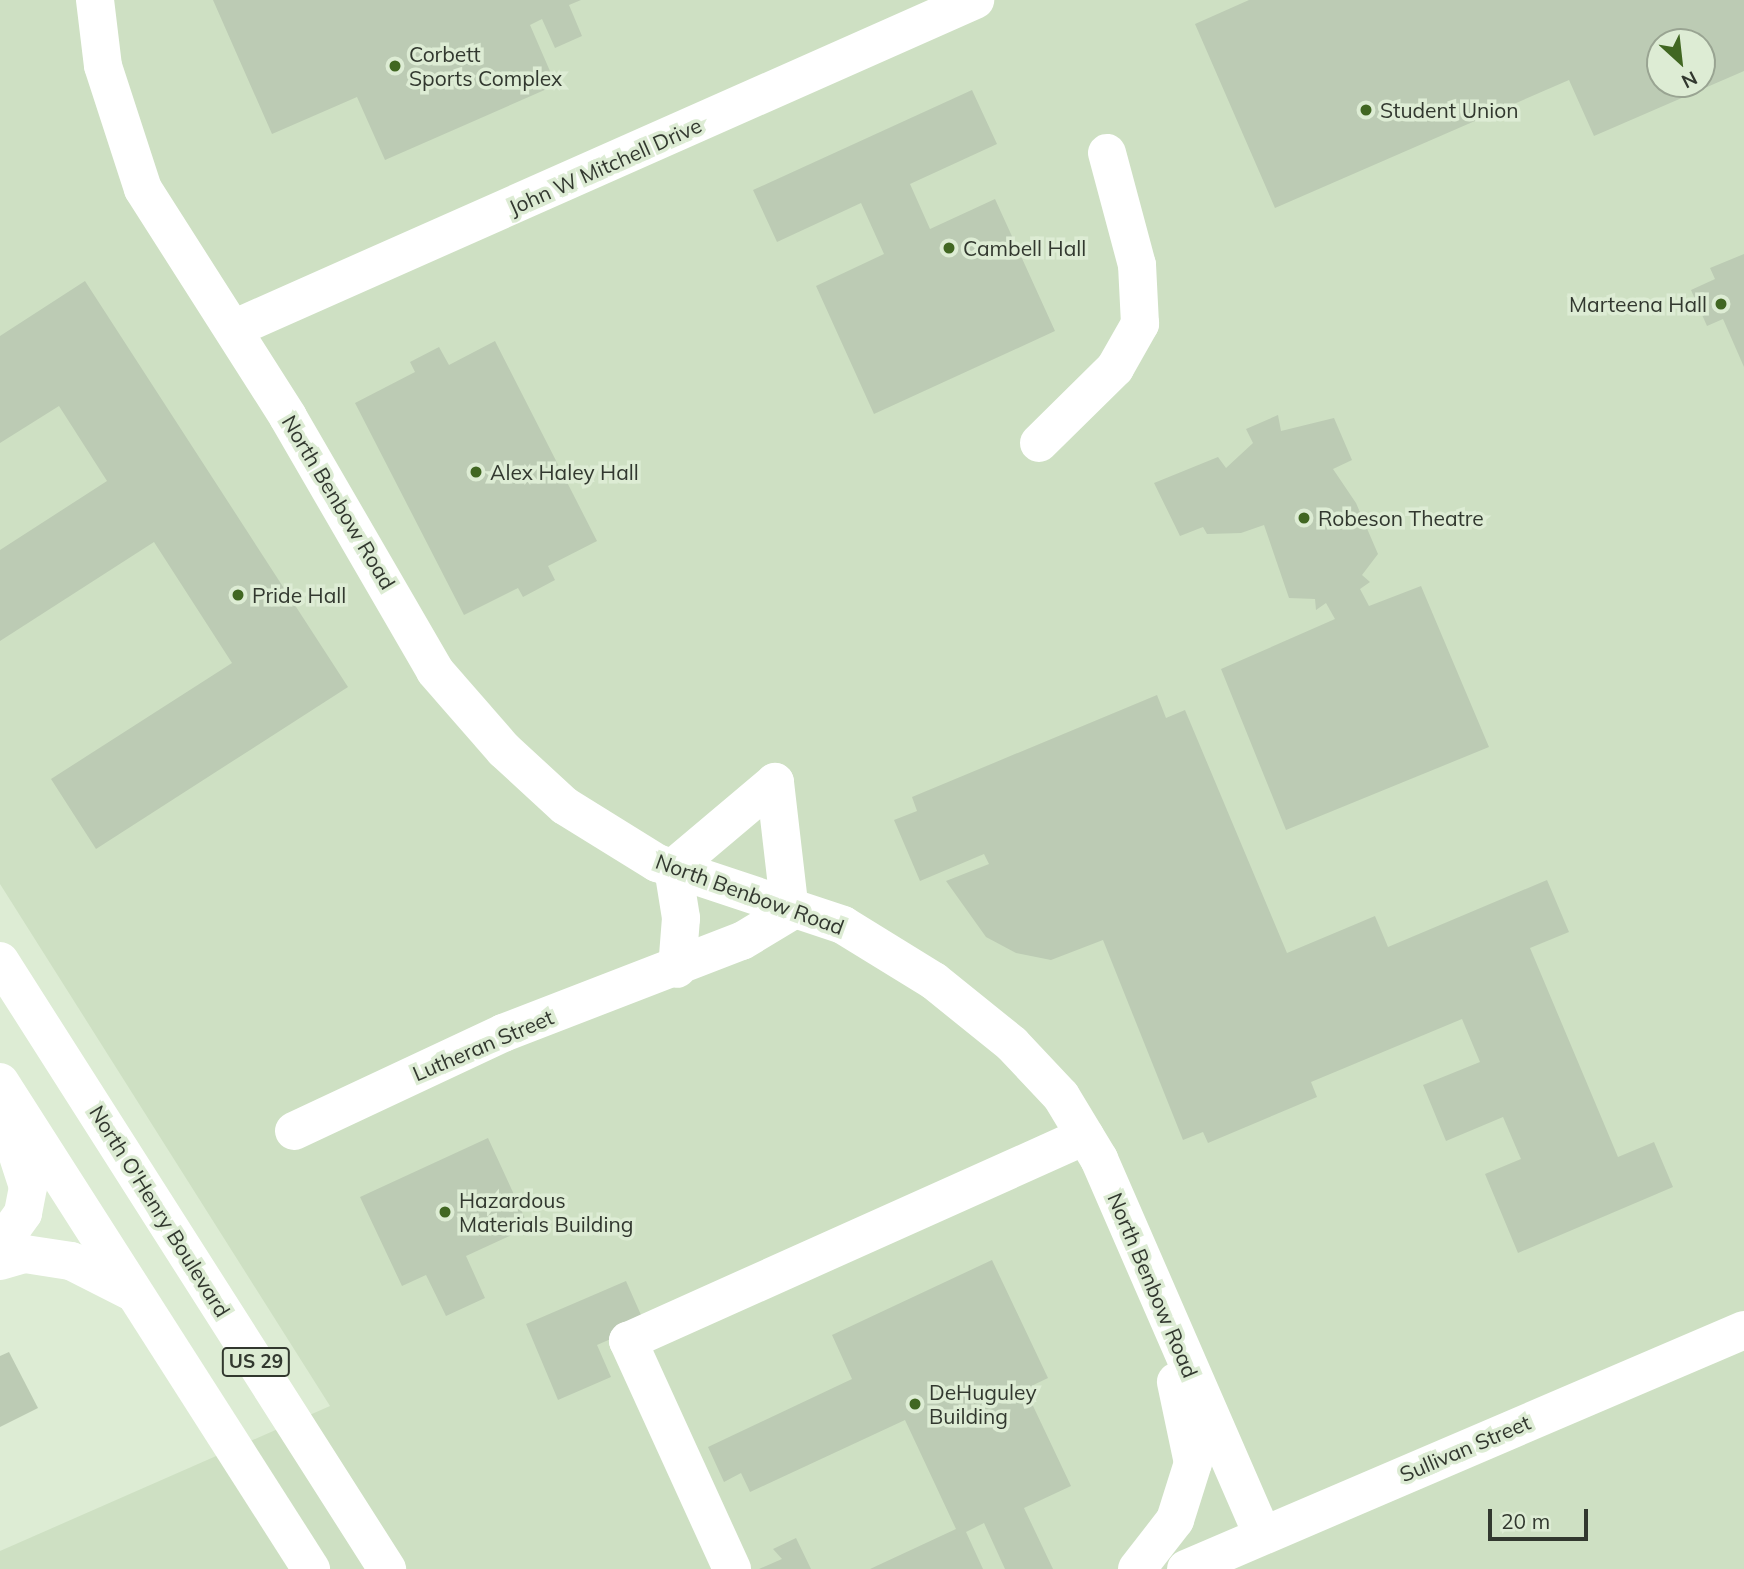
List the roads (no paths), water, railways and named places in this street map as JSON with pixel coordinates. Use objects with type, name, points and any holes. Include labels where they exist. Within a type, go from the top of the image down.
[{"type":"main road","name":"North Benbow Road","points":[[95,0],[106,79],[143,189],[233,329],[435,671],[504,750],[565,806],[673,868],[790,912],[842,925],[934,981],[1012,1044],[1061,1096],[1085,1136],[1262,1534]]},
{"type":"main road","name":"John W Mitchell Drive","points":[[233,329],[975,0]]},
{"type":"main road","points":[[1039,443],[1115,368],[1140,324],[1137,265],[1107,153]]},
{"type":"main road","points":[[677,969],[681,918],[673,868],[775,782],[790,912]]},
{"type":"main road","name":"Lutheran Street","points":[[293,1131],[503,1033],[677,969],[790,912]]},
{"type":"main road","name":"North O'Henry Boulevard","points":[[0,961],[387,1569]]},
{"type":"main road","name":"US 29","points":[[0,1082],[311,1569]]},
{"type":"main road","points":[[0,1090],[28,1187],[23,1213],[0,1245]]},
{"type":"main road","points":[[732,1569],[628,1341],[1085,1136]]},
{"type":"main road","points":[[0,1261],[25,1254],[71,1261],[132,1292]]},
{"type":"main road","points":[[1138,1569],[1175,1520],[1193,1463],[1157,1294]]},
{"type":"main road","name":"Sullivan Street","points":[[1186,1569],[1262,1534],[1744,1330]]},
{"type":"place","name":"Corbett Sports Complex","points":[[395,66]]},
{"type":"place","name":"Student Union","points":[[1366,110]]},
{"type":"place","name":"Cambell Hall","points":[[949,248]]},
{"type":"place","name":"Marteena Hall","points":[[1721,304]]},
{"type":"place","name":"Alex Haley Hall","points":[[476,472]]},
{"type":"place","name":"Robeson Theatre","points":[[1304,518]]},
{"type":"place","name":"Pride Hall","points":[[238,595]]},
{"type":"place","name":"Hazardous Materials Building","points":[[445,1212]]},
{"type":"place","name":"DeHuguley Building","points":[[915,1404]]}]
